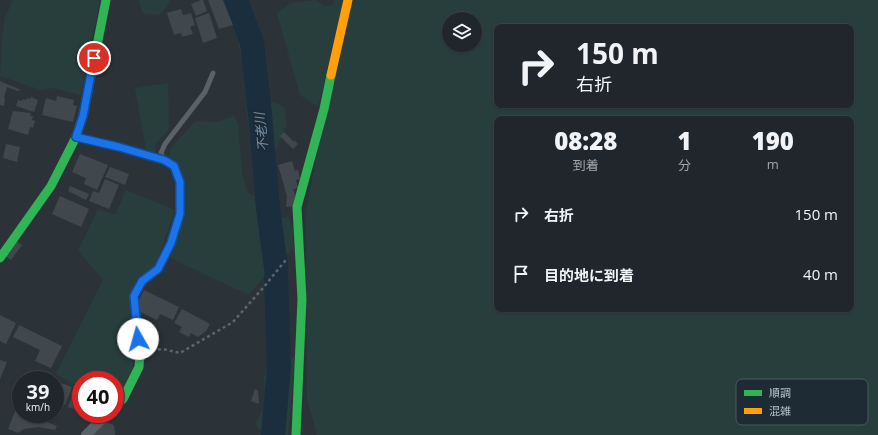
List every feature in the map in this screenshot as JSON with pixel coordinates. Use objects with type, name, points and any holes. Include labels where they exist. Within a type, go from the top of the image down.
[{"type":"street","points":[[0,258],[51,186],[76,137],[83,116],[106,0]]},
{"type":"street","points":[[296,435],[302,299],[297,207],[324,109],[334,57],[348,0]]},
{"type":"street","points":[[124,396],[133,382],[139,367],[140,353],[134,296],[142,281],[158,269],[171,243],[180,214],[180,182],[174,166],[164,160]]},
{"type":"street","points":[[86,435],[98,423]]},
{"type":"lane","points":[[164,160],[161,153],[165,144],[205,92],[213,73]]},
{"type":"lane","points":[[76,137],[164,160]]},
{"type":"path","points":[[140,353],[163,348],[180,353],[233,322],[285,261]]},
{"type":"green space","points":[[13,0],[100,0],[81,95],[52,88],[41,90],[0,76],[2,37],[5,18]]},
{"type":"green space","points":[[139,0],[171,0],[160,15],[142,13]]},
{"type":"green space","points":[[315,0],[325,6],[334,4],[335,0],[344,0],[318,107],[300,95],[277,13],[291,3]]},
{"type":"green space","points":[[352,0],[878,0],[878,435],[317,435],[307,398],[306,212],[321,132]]},
{"type":"green space","points":[[230,7],[236,8],[259,51],[265,98],[284,107],[287,125],[274,153],[271,180],[274,221],[288,216],[293,228],[293,249],[270,271],[249,295],[170,258],[185,211],[169,156],[171,148],[195,121],[218,122],[234,116],[238,124],[242,172],[247,192],[255,197],[242,60]]},
{"type":"green space","points":[[168,83],[169,129],[155,145],[155,153],[146,149],[135,88]]},
{"type":"green space","points":[[126,190],[175,210],[155,266],[137,278],[135,352],[131,377],[124,387],[124,371],[72,371],[72,383],[64,378],[64,371],[58,371],[103,280],[78,251],[98,209],[115,215]]},
{"type":"green space","points":[[288,351],[295,361],[288,435],[264,435],[255,424],[265,406],[264,377],[273,352]]},
{"type":"building","points":[[203,0],[207,11],[196,16],[191,4]]},
{"type":"building","points":[[208,0],[223,0],[233,25],[219,29]]},
{"type":"building","points":[[181,9],[183,15],[191,13],[195,25],[190,27],[193,34],[182,37],[181,33],[174,35],[167,13]]},
{"type":"building","points":[[209,13],[217,38],[203,43],[195,18]]},
{"type":"building","points":[[0,81],[21,90],[17,91],[7,87],[4,98],[4,106],[0,105]]},
{"type":"building","points":[[57,96],[74,100],[73,105],[77,106],[73,122],[42,115],[46,98],[56,101]]},
{"type":"building","points":[[31,97],[38,100],[34,112],[16,106],[18,100],[22,101],[22,99],[26,100],[27,98],[30,99]]},
{"type":"building","points":[[13,111],[31,113],[30,116],[33,116],[32,120],[35,121],[33,128],[30,127],[28,135],[8,129]]},
{"type":"building","points":[[284,132],[298,144],[293,149],[280,136]]},
{"type":"building","points":[[6,144],[20,147],[17,162],[3,158]]},
{"type":"building","points":[[80,154],[108,165],[97,190],[84,184],[86,178],[72,172]]},
{"type":"building","points":[[292,161],[295,171],[298,170],[300,179],[296,180],[298,188],[293,189],[295,195],[293,206],[286,207],[287,196],[278,165]]},
{"type":"building","points":[[110,167],[129,174],[125,185],[105,177]]},
{"type":"building","points":[[105,179],[119,185],[109,209],[89,201],[93,191],[99,193]]},
{"type":"building","points":[[70,186],[89,194],[86,200],[68,191]]},
{"type":"building","points":[[60,196],[89,209],[81,227],[52,214]]},
{"type":"building","points":[[15,240],[22,245],[11,260],[5,256]]},
{"type":"building","points":[[144,290],[179,307],[173,320],[160,314],[157,320],[140,312],[137,304]]},
{"type":"building","points":[[182,309],[210,324],[206,331],[198,337],[191,333],[189,337],[179,332],[182,327],[174,323]]},
{"type":"building","points":[[0,315],[16,323],[6,344],[0,341]]},
{"type":"building","points":[[19,325],[62,346],[51,368],[35,361],[40,350],[13,337]]},
{"type":"building","points":[[0,360],[7,362],[0,379]]},
{"type":"building","points":[[64,384],[72,387],[64,405]]},
{"type":"building","points":[[255,389],[258,391],[259,404],[251,401]]},
{"type":"building","points":[[72,395],[72,408],[68,407]]},
{"type":"building","points":[[12,419],[12,423],[49,423],[57,426],[55,430],[39,427],[24,429],[18,433],[8,429]]},
{"type":"building","points":[[104,423],[114,425],[115,435],[93,435]]},
{"type":"waterway","name":"不老川","points":[[233,0],[238,6],[252,43],[268,208],[276,268]]},
{"type":"waterway","name":"不老川","points":[[273,435],[279,368],[276,277]]},
{"type":"traffic: fast","points":[[0,258],[51,186],[76,137],[83,116],[106,0]]},
{"type":"traffic: fast","points":[[296,435],[302,299],[297,207],[324,109],[331,75]]},
{"type":"traffic: fast","points":[[124,397],[139,367],[140,353],[134,296],[142,281],[158,269],[171,243],[180,214],[180,182],[174,166],[164,160]]},
{"type":"traffic: slow","points":[[331,75],[348,0]]},
{"type":"route","points":[[94,58],[83,116],[76,137],[164,160],[174,166],[180,182],[180,214],[171,243],[158,269],[142,281],[134,296],[138,339]]}]
